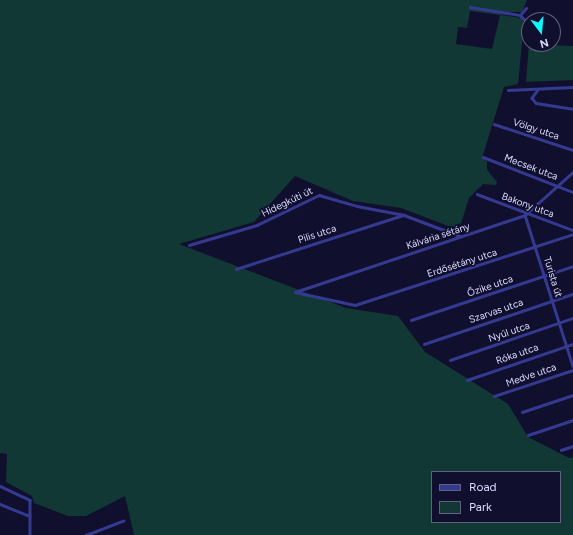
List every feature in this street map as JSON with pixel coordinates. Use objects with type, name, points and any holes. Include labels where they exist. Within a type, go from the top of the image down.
[{"type":"street","points":[[470,7],[520,15],[526,8]]},
{"type":"street","points":[[508,90],[538,90],[573,87]]},
{"type":"street","points":[[538,90],[532,97],[536,103],[573,109]]},
{"type":"street","name":"Völgy utca","points":[[494,124],[573,150]]},
{"type":"street","name":"Mecsek utca","points":[[483,157],[573,192]]},
{"type":"street","name":"Kálvária sétány","points":[[355,305],[294,292],[526,214],[573,172]]},
{"type":"street","name":"Bakony utca","points":[[477,194],[526,214],[573,230]]},
{"type":"street","name":"Hidegkúti út","points":[[189,245],[257,225],[319,195],[357,206],[404,214],[460,237]]},
{"type":"street","name":"Pilis utca","points":[[236,269],[404,214]]},
{"type":"street","name":"Turista út","points":[[526,214],[535,248],[573,366]]},
{"type":"street","name":"Erdősétány utca","points":[[355,305],[535,248],[573,234]]},
{"type":"street","name":"Őzike utca","points":[[411,320],[573,266]]},
{"type":"street","name":"Szarvas utca","points":[[424,344],[573,294]]},
{"type":"street","name":"Nyúl utca","points":[[450,360],[573,318]]},
{"type":"street","name":"Róka utca","points":[[467,380],[573,344]]},
{"type":"street","name":"Medve utca","points":[[494,396],[573,370]]},
{"type":"street","points":[[522,412],[573,395]]},
{"type":"street","points":[[528,435],[573,420]]},
{"type":"street","points":[[561,450],[573,446]]},
{"type":"street","points":[[0,486],[30,500],[30,535]]},
{"type":"street","points":[[0,504],[30,516]]},
{"type":"street","points":[[86,535],[122,521]]},
{"type":"green space","points":[[0,0],[527,0],[522,12],[501,12],[501,15],[521,18],[521,52],[518,84],[504,87],[482,158],[487,161],[487,170],[497,182],[496,185],[483,184],[469,198],[459,230],[401,208],[353,201],[295,176],[254,222],[179,244],[346,308],[398,316],[425,352],[508,404],[528,437],[569,458],[573,457],[573,535],[134,535],[125,496],[86,516],[68,516],[34,503],[32,496],[6,482],[7,454],[0,453]],"holes":[[[470,11],[500,15],[492,49],[456,44],[458,27],[467,28]]]},
{"type":"green space","points":[[561,45],[573,46],[573,80],[526,82],[528,52],[561,52]]}]
